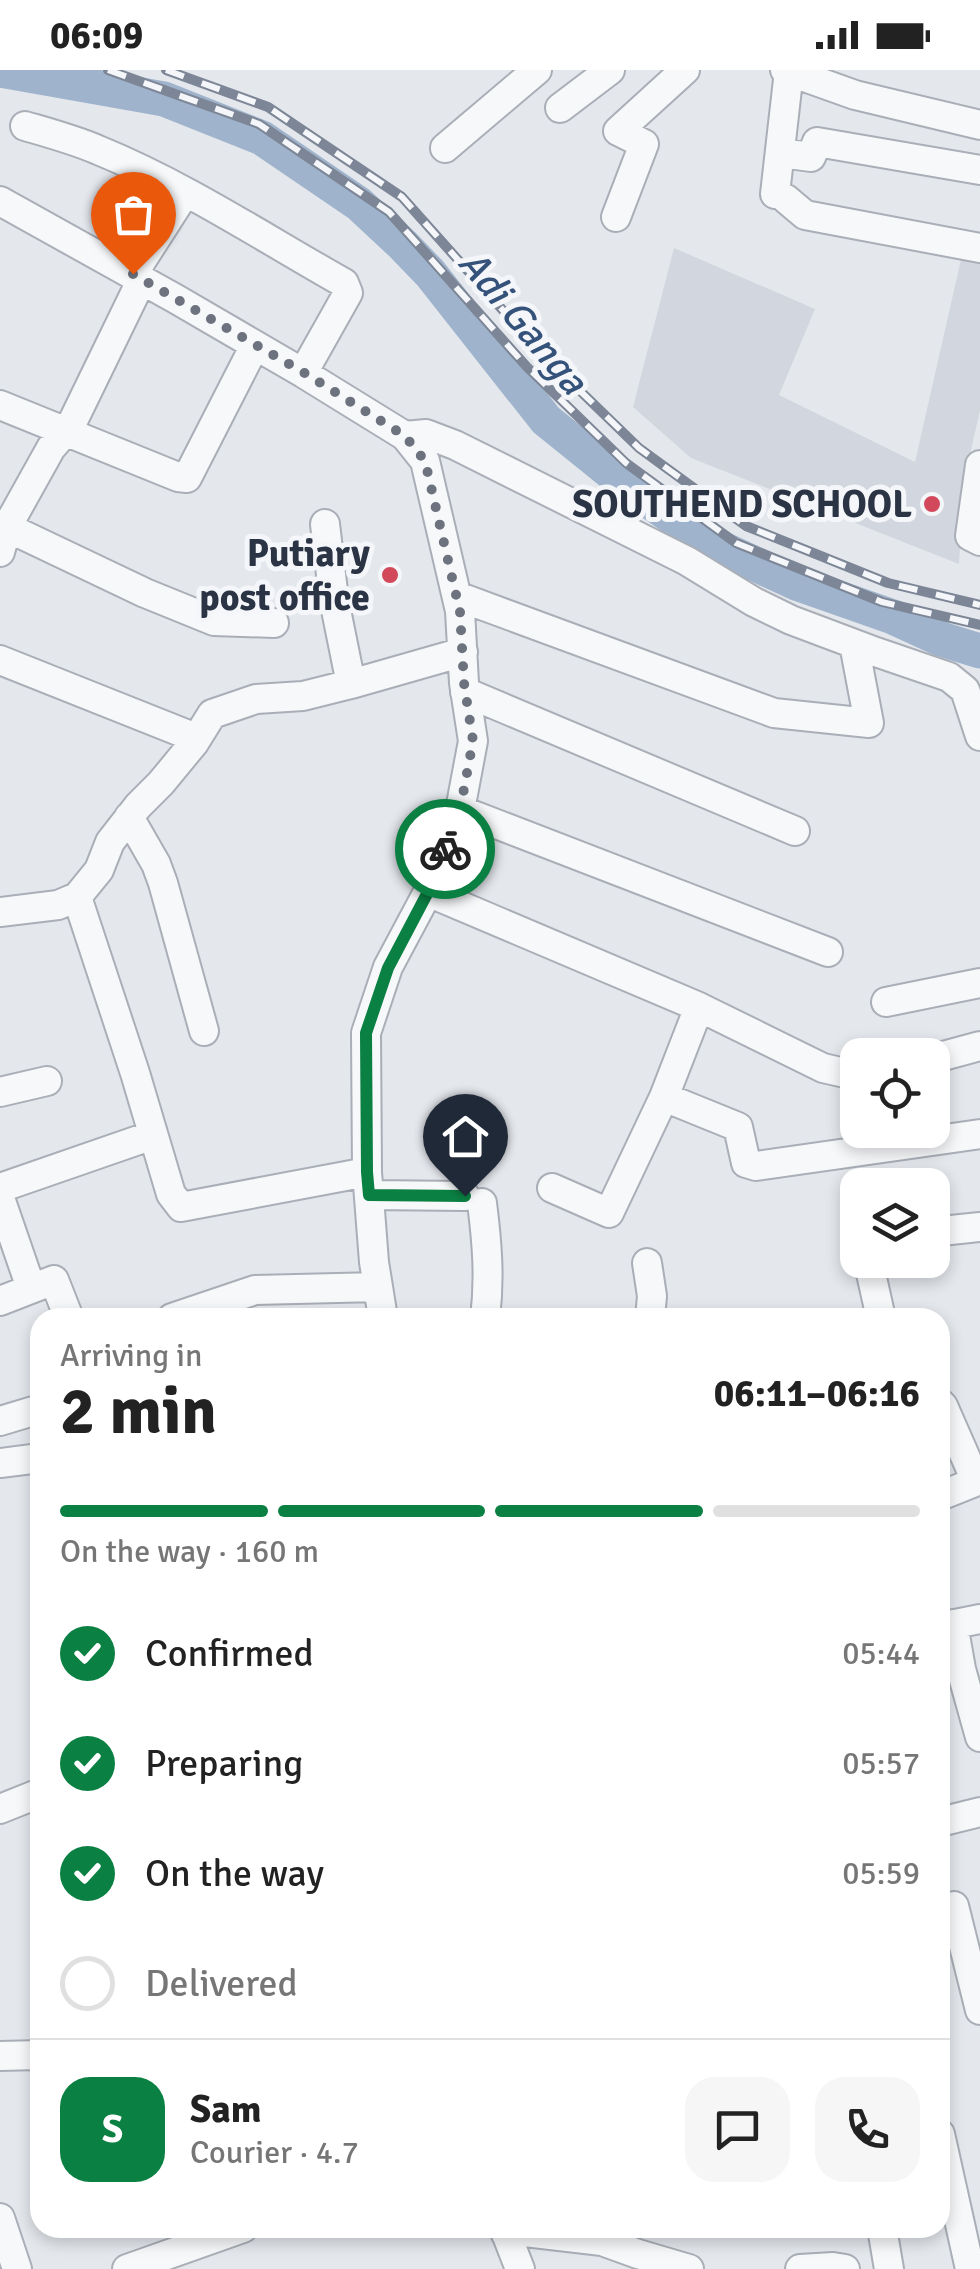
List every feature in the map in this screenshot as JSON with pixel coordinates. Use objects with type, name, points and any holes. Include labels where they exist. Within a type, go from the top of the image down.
[{"type":"street","points":[[446,148],[536,70]]},
{"type":"street","points":[[560,108],[610,70]]},
{"type":"street","points":[[616,216],[644,144],[618,131],[686,70]]},
{"type":"street","points":[[980,125],[855,95],[787,71],[780,196],[805,215],[980,248]]},
{"type":"street","points":[[25,126],[94,148],[185,193],[346,285],[348,293],[303,372]]},
{"type":"street","points":[[781,153],[810,158],[817,142],[980,170]]},
{"type":"street","points":[[185,193],[138,277],[71,425],[51,448],[2,534],[214,621],[274,623]]},
{"type":"street","points":[[0,201],[303,372],[405,436],[425,461],[460,612],[473,741],[460,810],[428,892],[388,968],[366,1033],[368,1183],[381,1308]]},
{"type":"street","points":[[0,405],[187,478],[255,345]]},
{"type":"street","points":[[405,436],[426,434],[454,445],[688,561],[791,620],[949,677],[964,690],[980,736]]},
{"type":"street","points":[[980,465],[970,536],[980,541]]},
{"type":"street","points":[[325,524],[350,684]]},
{"type":"street","points":[[457,596],[774,713],[869,723],[854,644]]},
{"type":"street","points":[[0,912],[58,906],[78,897],[99,870],[110,842],[161,783],[212,714],[256,699],[303,696],[462,652]]},
{"type":"street","points":[[0,660],[196,738]]},
{"type":"street","points":[[466,692],[795,830]]},
{"type":"street","points":[[460,810],[828,952]]},
{"type":"street","points":[[129,817],[163,883],[204,1032]]},
{"type":"street","points":[[428,892],[699,1007],[824,1068],[840,1072]]},
{"type":"street","points":[[78,897],[170,1194],[181,1206],[368,1183],[473,1199],[487,1238],[486,1308]]},
{"type":"street","points":[[886,1002],[980,983]]},
{"type":"street","points":[[552,1188],[609,1213],[664,1096],[699,1007]]},
{"type":"street","points":[[950,1054],[980,1046]]},
{"type":"street","points":[[0,1092],[47,1082]]},
{"type":"street","points":[[664,1096],[738,1127],[746,1162],[756,1166],[980,1134]]},
{"type":"street","points":[[0,1188],[153,1135]]},
{"type":"street","points":[[0,1198],[32,1288]]},
{"type":"street","points":[[950,1230],[980,1227]]},
{"type":"street","points":[[647,1263],[651,1308]]},
{"type":"street","points":[[872,1278],[880,1308]]},
{"type":"street","points":[[0,1301],[54,1280],[65,1308]]},
{"type":"street","points":[[201,1308],[254,1290],[378,1288]]},
{"type":"street","points":[[0,1421],[30,1411]]},
{"type":"street","points":[[950,1419],[978,1480],[950,1492]]},
{"type":"street","points":[[0,1463],[30,1459]]},
{"type":"street","points":[[958,1623],[960,1669],[980,1738]]},
{"type":"street","points":[[0,1809],[30,1797]]},
{"type":"street","points":[[950,1820],[980,1812]]},
{"type":"street","points":[[958,1904],[980,2010]]},
{"type":"street","points":[[0,2056],[30,2055]]},
{"type":"street","points":[[950,2179],[970,2269]]},
{"type":"street","points":[[0,2218],[17,2269]]},
{"type":"street","points":[[127,2269],[215,2238]]},
{"type":"street","points":[[508,2238],[520,2269]]},
{"type":"street","points":[[576,2238],[639,2241],[689,2269]]},
{"type":"street","points":[[884,2238],[889,2269]]},
{"type":"street","points":[[800,2269],[845,2269]]},
{"type":"shaded area","points":[[674,248],[815,309],[779,395],[915,462],[962,255],[980,259],[980,410],[964,481],[959,564],[691,458],[633,407]]},
{"type":"waterway","name":"Adi Ganga","points":[[0,70],[164,99],[262,138],[359,204],[403,245],[430,273],[546,420],[629,487],[708,542],[796,583],[980,651]]},
{"type":"railway","points":[[108,70],[259,124],[389,212],[527,367],[626,463],[736,543],[882,602],[980,625]]},
{"type":"railway","points":[[166,70],[268,107],[402,197],[541,353],[639,448],[746,526],[888,583],[980,605]]},
{"type":"way so far","points":[[133,274],[405,436],[425,461],[460,612],[464,683],[473,741],[460,810],[445,849]]},
{"type":"place","name":"SOUTHEND SCHOOL","points":[[932,504]]},
{"type":"place","name":"Putiary post office","points":[[390,575]]},
{"type":"route","points":[[445,849],[428,892],[388,968],[366,1033],[367,1172],[369,1195],[465,1196]]}]
